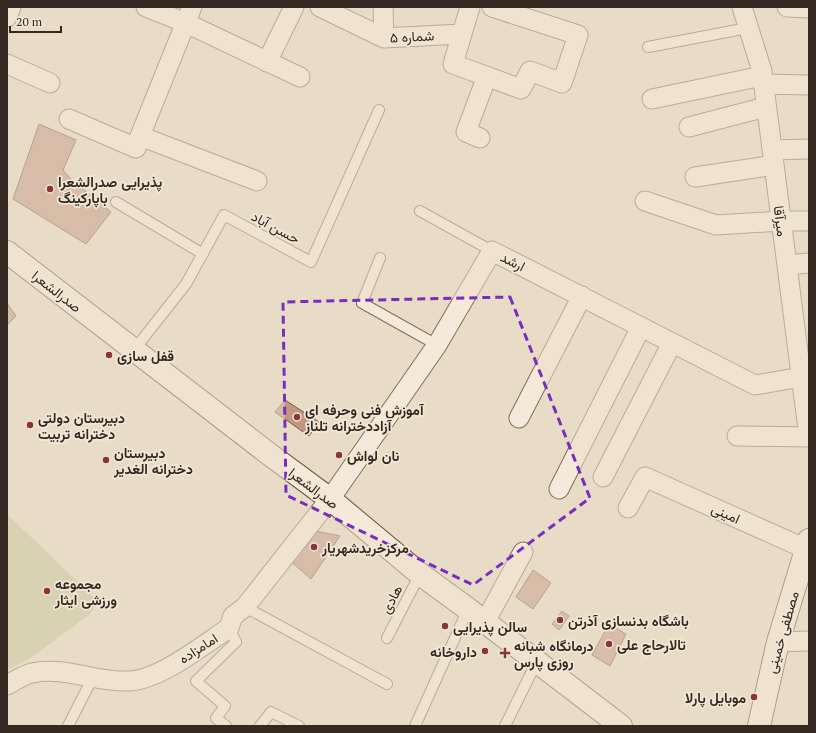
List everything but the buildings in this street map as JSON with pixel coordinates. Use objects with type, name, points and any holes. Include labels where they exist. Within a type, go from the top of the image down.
[{"type":"main road","name":"صدرالشعرا","points":[[7,252],[269,454],[330,499],[420,574],[477,615],[621,726]]},
{"type":"main road","name":"مصطفی خمینی","points":[[759,726],[778,642],[802,583],[807,544]]},
{"type":"street","points":[[7,17],[11,7]]},
{"type":"street","points":[[146,7],[189,15],[266,62],[300,77]]},
{"type":"street","points":[[266,62],[294,7]]},
{"type":"street","name":"شماره ۵","points":[[320,7],[384,38],[462,34]]},
{"type":"street","points":[[384,7],[384,38]]},
{"type":"street","points":[[470,7],[453,64],[522,89],[530,70],[562,83],[578,35],[492,7]]},
{"type":"street","name":"میرآقا","points":[[742,7],[763,80],[809,437]]},
{"type":"street","points":[[787,7],[809,8]]},
{"type":"street","points":[[69,118],[136,148],[189,15]]},
{"type":"street","points":[[7,64],[50,83]]},
{"type":"street","points":[[480,138],[466,132],[487,76]]},
{"type":"street","points":[[652,100],[763,80],[809,85]]},
{"type":"street","points":[[689,127],[766,107]]},
{"type":"street","points":[[140,136],[256,181]]},
{"type":"street","points":[[695,177],[809,149]]},
{"type":"street","points":[[645,201],[716,225],[781,221],[809,221]]},
{"type":"street","name":"ارشد","points":[[330,499],[437,345],[492,251],[755,385],[801,377]]},
{"type":"street","points":[[787,265],[809,263]]},
{"type":"street","points":[[519,418],[582,296]]},
{"type":"street","points":[[559,489],[641,326]]},
{"type":"street","points":[[603,477],[672,343]]},
{"type":"street","points":[[737,436],[809,437]]},
{"type":"street","name":"امینی","points":[[628,508],[645,477],[807,544]]},
{"type":"street","name":"امامزاده","points":[[7,685],[30,674],[40,672],[57,672],[106,680],[130,681],[144,678],[164,670],[229,628],[233,616],[245,607],[330,499]]},
{"type":"street","points":[[477,615],[523,552]]},
{"type":"street","points":[[778,642],[809,641]]},
{"type":"lane","points":[[648,47],[748,28]]},
{"type":"lane","name":"حسن آباد","points":[[134,350],[186,284],[224,215],[311,262],[379,110]]},
{"type":"lane","points":[[116,202],[203,254]]},
{"type":"lane","points":[[420,211],[492,251]]},
{"type":"lane","points":[[380,258],[362,304],[437,345]]},
{"type":"lane","name":"هادی","points":[[387,638],[420,574]]},
{"type":"lane","points":[[245,607],[387,684]]},
{"type":"lane","points":[[415,726],[477,615]]},
{"type":"lane","points":[[226,726],[216,718],[225,706],[196,681],[236,642],[229,628]]},
{"type":"lane","points":[[505,726],[536,661]]},
{"type":"lane","points":[[68,726],[93,677]]},
{"type":"lane","points":[[260,726],[271,712],[299,726]]},
{"type":"highlighted area","points":[[510,297],[590,498],[473,585],[286,495],[283,302]]},
{"type":"green space","name":"مجموعه ورزشی ایثار","points":[[7,514],[99,602],[89,615],[31,658],[7,670]]},
{"type":"place","name":"پذیرایی صدرالشعرا باپارکینگ","points":[[50,189]]},
{"type":"place","name":"قفل سازی","points":[[109,355]]},
{"type":"place","name":"آموزش فنی وحرفه ای آزاددخترانه تلناز","points":[[297,417]]},
{"type":"place","name":"دبیرستان دولتی دخترانه تربیت","points":[[30,425]]},
{"type":"place","name":"نان لواش","points":[[339,455]]},
{"type":"place","name":"دبیرستان دخترانه الغدیر","points":[[106,460]]},
{"type":"place","name":"مرکزخریدشهریار","points":[[314,547]]},
{"type":"place","name":"مجموعه ورزشی ایثار","points":[[47,591]]},
{"type":"place","name":"باشگاه بدنسازی آذرتن","points":[[560,620]]},
{"type":"place","name":"سالن پذیرایی","points":[[445,626]]},
{"type":"place","name":"تالارحاج علی","points":[[609,644]]},
{"type":"place","name":"داروخانه","points":[[485,651]]},
{"type":"place","name":"درمانگاه شبانه روزی پارس","points":[[505,653]]},
{"type":"place","name":"موبایل پارلا","points":[[754,697]]}]
